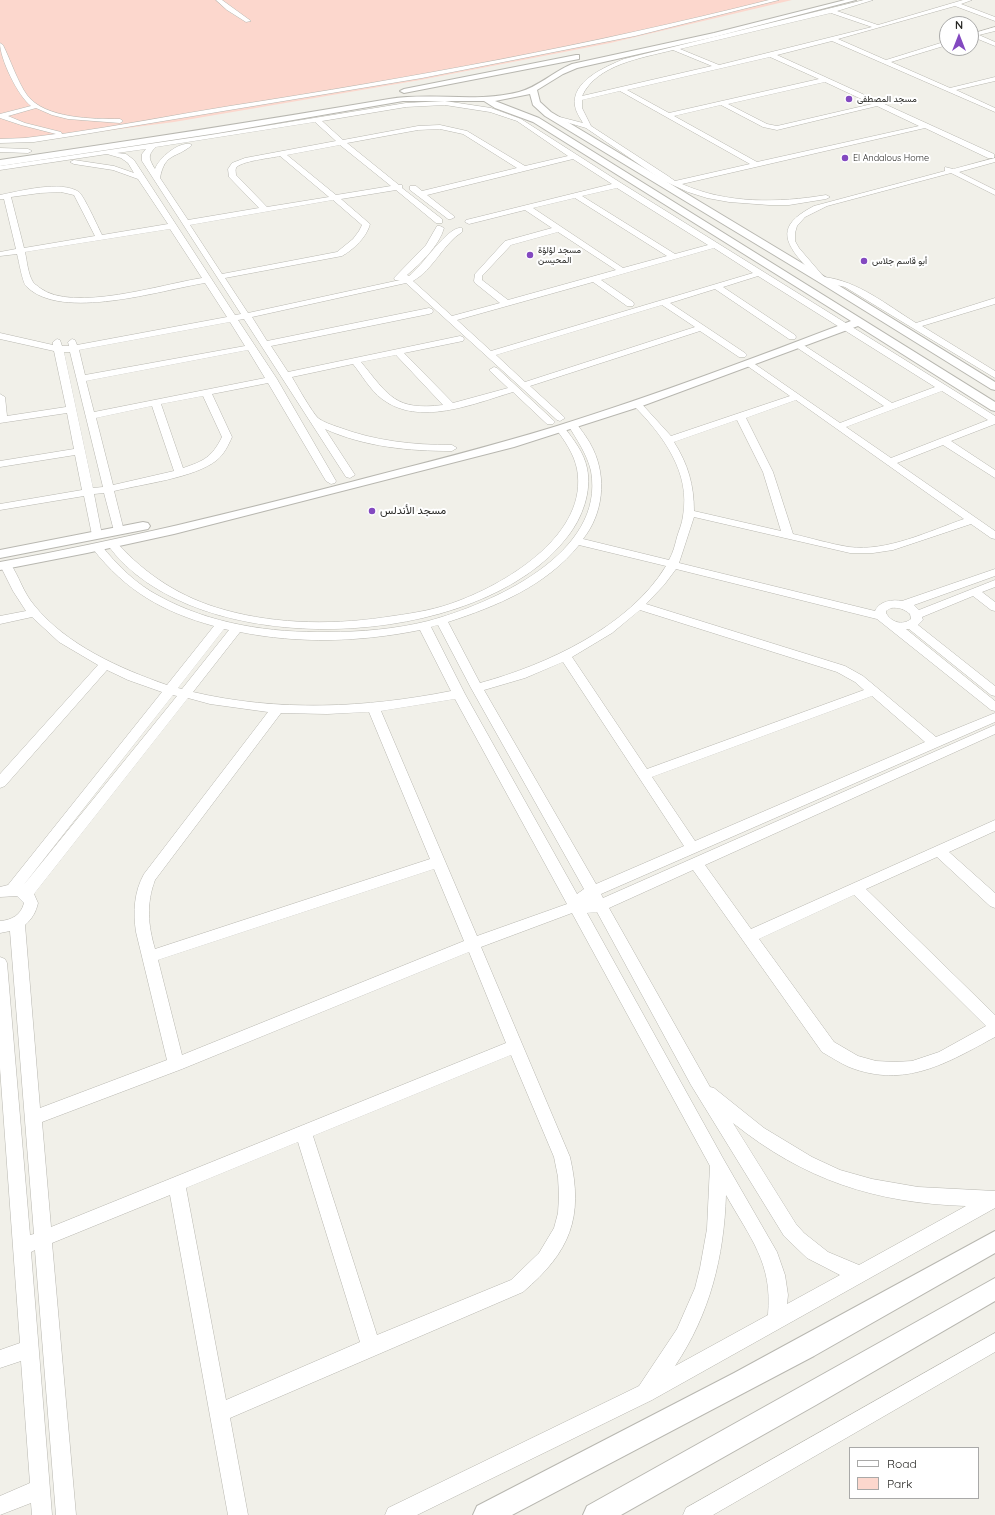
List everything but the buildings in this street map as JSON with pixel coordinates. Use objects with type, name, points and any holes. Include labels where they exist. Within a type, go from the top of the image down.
[{"type":"street","points":[[219,0],[229,9],[248,21]]},
{"type":"street","points":[[0,140],[27,140],[309,96],[491,63],[669,26],[776,0]]},
{"type":"street","points":[[0,155],[399,92],[540,65],[702,30],[823,0]]},
{"type":"street","points":[[540,65],[546,69],[569,68],[714,35],[853,0]]},
{"type":"street","points":[[589,128],[580,111],[578,98],[589,81],[608,67],[634,58],[831,11],[870,0]]},
{"type":"street","points":[[578,98],[771,55],[878,27],[969,0]]},
{"type":"street","points":[[955,4],[995,19]]},
{"type":"street","points":[[831,11],[878,27]]},
{"type":"street","points":[[979,34],[995,29]]},
{"type":"street","points":[[979,38],[995,44]]},
{"type":"street","points":[[833,39],[994,108]]},
{"type":"street","points":[[0,45],[26,99],[37,106],[58,114],[132,124]]},
{"type":"street","points":[[885,62],[939,45]]},
{"type":"street","points":[[675,49],[719,67]]},
{"type":"street","points":[[771,55],[994,157]]},
{"type":"street","points":[[529,103],[533,90],[540,82],[569,68]]},
{"type":"street","points":[[499,73],[528,75]]},
{"type":"street","points":[[949,90],[995,79]]},
{"type":"street","points":[[668,115],[825,80]]},
{"type":"street","points":[[435,85],[432,93],[444,98]]},
{"type":"street","points":[[622,89],[757,165]]},
{"type":"street","points":[[0,163],[410,99],[486,99],[509,96],[533,90]]},
{"type":"street","points":[[399,92],[411,95],[412,97],[410,99]]},
{"type":"street","points":[[486,99],[509,110],[536,120],[763,262],[848,322],[995,421]]},
{"type":"street","points":[[509,110],[512,105],[529,103],[541,109],[821,279],[995,387]]},
{"type":"street","points":[[722,103],[765,126],[776,128],[879,104]]},
{"type":"street","points":[[0,168],[153,146],[415,104],[474,106],[495,111],[513,117],[616,184],[760,273],[995,407]]},
{"type":"street","points":[[1,116],[37,106]]},
{"type":"street","points":[[1,116],[39,128],[69,134]]},
{"type":"street","points":[[552,117],[589,128],[676,184],[696,192],[731,199],[770,203],[800,202],[948,169],[995,193]]},
{"type":"street","points":[[327,118],[336,126]]},
{"type":"street","points":[[316,119],[341,142],[399,188],[440,224],[451,230],[459,230]]},
{"type":"street","points":[[676,184],[926,126]]},
{"type":"street","points":[[265,210],[232,175],[232,169],[241,162],[248,160],[341,142],[349,138],[418,128],[454,128],[465,132],[524,170]]},
{"type":"street","points":[[157,177],[158,167],[167,157],[181,148],[210,137]]},
{"type":"street","points":[[349,138],[363,149]]},
{"type":"street","points":[[153,146],[146,152],[145,158],[220,277],[286,375],[350,475]]},
{"type":"street","points":[[0,150],[28,151]]},
{"type":"street","points":[[102,153],[118,155],[130,160],[145,158]]},
{"type":"street","points":[[220,277],[344,252],[366,227],[366,224],[281,153]]},
{"type":"street","points":[[406,194],[419,193],[524,170],[575,156]]},
{"type":"street","points":[[994,157],[840,198],[812,209],[802,215],[795,222],[791,230],[791,239],[799,254],[821,279],[844,283],[995,375]]},
{"type":"street","points":[[130,160],[252,347],[331,481]]},
{"type":"street","points":[[48,161],[78,162],[101,165],[121,170],[142,178]]},
{"type":"street","points":[[0,336],[58,345],[73,345],[231,316],[400,280],[419,273],[450,236],[468,226],[461,219],[419,193],[408,184]]},
{"type":"street","points":[[461,219],[527,208],[577,196],[616,184]]},
{"type":"street","points":[[440,224],[616,184]]},
{"type":"street","points":[[186,223],[399,188]]},
{"type":"street","points":[[100,238],[79,198],[74,192],[56,189],[4,196],[21,251],[29,284],[35,290],[46,296],[75,301],[110,298],[208,280]]},
{"type":"street","points":[[577,196],[674,257]]},
{"type":"street","points":[[800,202],[804,206],[812,209]]},
{"type":"street","points":[[527,208],[622,271]]},
{"type":"street","points":[[400,280],[438,235],[440,224]]},
{"type":"street","points":[[0,254],[172,226]]},
{"type":"street","points":[[507,304],[478,281],[478,276],[508,242],[559,229]]},
{"type":"street","points":[[451,319],[716,245]]},
{"type":"street","points":[[763,262],[784,257]]},
{"type":"street","points":[[486,351],[630,304],[752,268]]},
{"type":"street","points":[[486,351],[663,302],[760,273]]},
{"type":"street","points":[[595,279],[630,304]]},
{"type":"street","points":[[112,544],[127,561],[153,583],[188,601],[230,614],[277,623],[327,625],[378,622],[428,613],[459,605],[522,573],[551,550],[571,525],[581,500],[583,475],[576,451],[561,423],[514,389],[429,311],[400,280]]},
{"type":"street","points":[[58,345],[97,541],[108,562],[128,582],[155,599],[188,614],[237,628],[274,634],[314,636],[354,635],[424,625],[442,621],[489,604],[525,585],[555,564],[579,537],[594,508],[598,483],[593,458],[588,447],[561,423],[524,385],[451,319],[400,280]]},
{"type":"street","points":[[716,286],[892,406]]},
{"type":"street","points":[[914,326],[995,301]]},
{"type":"street","points":[[663,302],[746,359],[797,397],[995,536]]},
{"type":"street","points":[[983,304],[995,311]]},
{"type":"street","points":[[265,344],[429,311]]},
{"type":"street","points":[[883,318],[895,314]]},
{"type":"street","points":[[97,541],[112,544],[285,503],[428,466],[561,423],[642,399],[848,322]]},
{"type":"street","points":[[0,328],[58,345]]},
{"type":"street","points":[[524,385],[701,328]]},
{"type":"street","points":[[286,375],[460,339]]},
{"type":"street","points":[[73,345],[119,530]]},
{"type":"street","points":[[81,379],[252,347]]},
{"type":"street","points":[[398,352],[450,406]]},
{"type":"street","points":[[356,361],[385,397],[406,407],[436,409],[514,389]]},
{"type":"street","points":[[90,416],[272,379]]},
{"type":"street","points":[[840,426],[943,387]]},
{"type":"street","points":[[0,506],[108,489],[180,473],[204,464],[220,451],[225,444],[227,437],[206,392]]},
{"type":"street","points":[[670,440],[797,397]]},
{"type":"street","points":[[0,398],[2,420],[71,408]]},
{"type":"street","points":[[477,688],[527,673],[565,656],[593,641],[618,624],[639,606],[658,585],[674,561],[690,512],[689,487],[682,463],[670,440],[655,421],[642,399]]},
{"type":"street","points":[[155,402],[180,473]]},
{"type":"street","points":[[740,416],[768,472],[788,536]]},
{"type":"street","points":[[315,420],[345,433],[382,443],[424,448],[452,448]]},
{"type":"street","points":[[890,462],[995,421]]},
{"type":"street","points":[[460,694],[374,708],[325,710],[278,709],[232,704],[171,690],[139,680],[105,665],[65,641],[34,613],[16,587],[7,560],[97,541],[119,530],[245,503],[452,448],[561,423]]},
{"type":"street","points":[[944,441],[995,475]]},
{"type":"street","points":[[0,456],[78,447]]},
{"type":"street","points":[[0,464],[78,447]]},
{"type":"street","points":[[324,468],[343,464]]},
{"type":"street","points":[[690,512],[850,550],[873,550],[893,547],[972,520]]},
{"type":"street","points":[[579,537],[881,612]]},
{"type":"street","points":[[903,605],[995,572]]},
{"type":"street","points":[[893,625],[902,626],[995,583]]},
{"type":"street","points":[[974,592],[995,607]]},
{"type":"street","points":[[881,612],[888,604],[903,605],[912,609],[914,620],[995,692]]},
{"type":"street","points":[[639,606],[841,669],[859,679],[934,743]]},
{"type":"street","points":[[881,612],[885,621],[893,625],[995,707]]},
{"type":"street","points":[[0,620],[34,613]]},
{"type":"street","points":[[442,621],[477,688],[601,905],[702,1088],[790,1230],[798,1241],[807,1249],[834,1265],[861,1274]]},
{"type":"street","points":[[13,892],[222,624]]},
{"type":"street","points":[[424,625],[576,906],[718,1165],[771,1258],[776,1275],[779,1295],[777,1320]]},
{"type":"street","points":[[13,892],[185,694],[237,628]]},
{"type":"street","points":[[565,656],[693,848]]},
{"type":"street","points":[[0,783],[105,665]]},
{"type":"street","points":[[643,775],[874,691]]},
{"type":"street","points":[[219,1413],[517,1286],[546,1260],[556,1244],[563,1227],[567,1209],[567,1174],[562,1158],[374,708]]},
{"type":"street","points":[[176,1064],[149,957],[140,914],[142,896],[149,878],[278,709]]},
{"type":"street","points":[[33,1118],[176,1064],[472,944],[576,906],[588,908],[601,905],[696,863],[917,757],[934,743],[995,717]]},
{"type":"street","points":[[576,906],[582,898],[593,892],[693,848],[917,757],[995,729]]},
{"type":"street","points":[[748,937],[995,825]]},
{"type":"street","points":[[939,851],[995,902]]},
{"type":"street","points":[[149,957],[438,862]]},
{"type":"street","points":[[696,863],[828,1046],[853,1061],[881,1068],[909,1069],[934,1062],[995,1028]]},
{"type":"street","points":[[856,888],[995,1025]]},
{"type":"street","points":[[0,927],[17,923],[28,914],[31,903],[13,892]]},
{"type":"street","points":[[17,923],[66,1515]]},
{"type":"street","points":[[0,963],[42,1515]]},
{"type":"street","points":[[22,1247],[515,1046]]},
{"type":"street","points":[[702,1088],[776,1145],[793,1156],[829,1173],[868,1186],[901,1193],[928,1196],[995,1199]]},
{"type":"street","points":[[303,1132],[371,1347]]},
{"type":"street","points":[[645,1393],[675,1350],[688,1327],[707,1280],[717,1232],[718,1165]]},
{"type":"street","points":[[177,1184],[238,1515]]},
{"type":"street","points":[[395,1515],[645,1393],[995,1199]]},
{"type":"street","points":[[486,1515],[797,1353],[995,1241]]},
{"type":"street","points":[[596,1515],[808,1397],[995,1289]]},
{"type":"street","points":[[693,1515],[995,1342]]},
{"type":"street","points":[[0,1359],[29,1349]]},
{"type":"street","points":[[0,1506],[40,1489]]},
{"type":"green space","points":[[0,0],[792,0],[610,43],[420,80],[174,122],[34,140],[0,142]]},
{"type":"place","name":"مسجد المصطفى","points":[[849,99]]},
{"type":"place","name":"El Andalous Home","points":[[845,158]]},
{"type":"place","name":"مسجد لؤلؤة المحيسن","points":[[530,255]]},
{"type":"place","name":"أبو قاسم جلاس","points":[[864,261]]},
{"type":"place","name":"مسجد الأندلس","points":[[372,511]]}]
